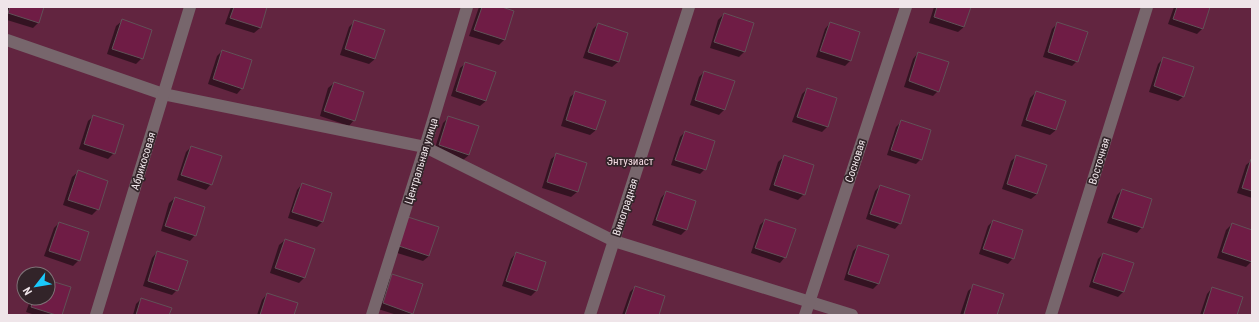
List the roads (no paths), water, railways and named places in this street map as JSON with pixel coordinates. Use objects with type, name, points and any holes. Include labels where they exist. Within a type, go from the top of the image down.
[{"type":"street","name":"Абрикосовая","points":[[96,315],[190,7]]},
{"type":"street","name":"Центральная улица","points":[[372,315],[467,7]]},
{"type":"street","name":"Виноградная","points":[[590,315],[690,7]]},
{"type":"street","name":"Сосновая","points":[[805,315],[906,7]]},
{"type":"street","name":"Восточная","points":[[1051,315],[1147,7]]},
{"type":"street","points":[[7,40],[163,94],[425,147],[614,241],[852,315]]},
{"type":"park label","name":"Энтузиаст","points":[[630,161]]}]
